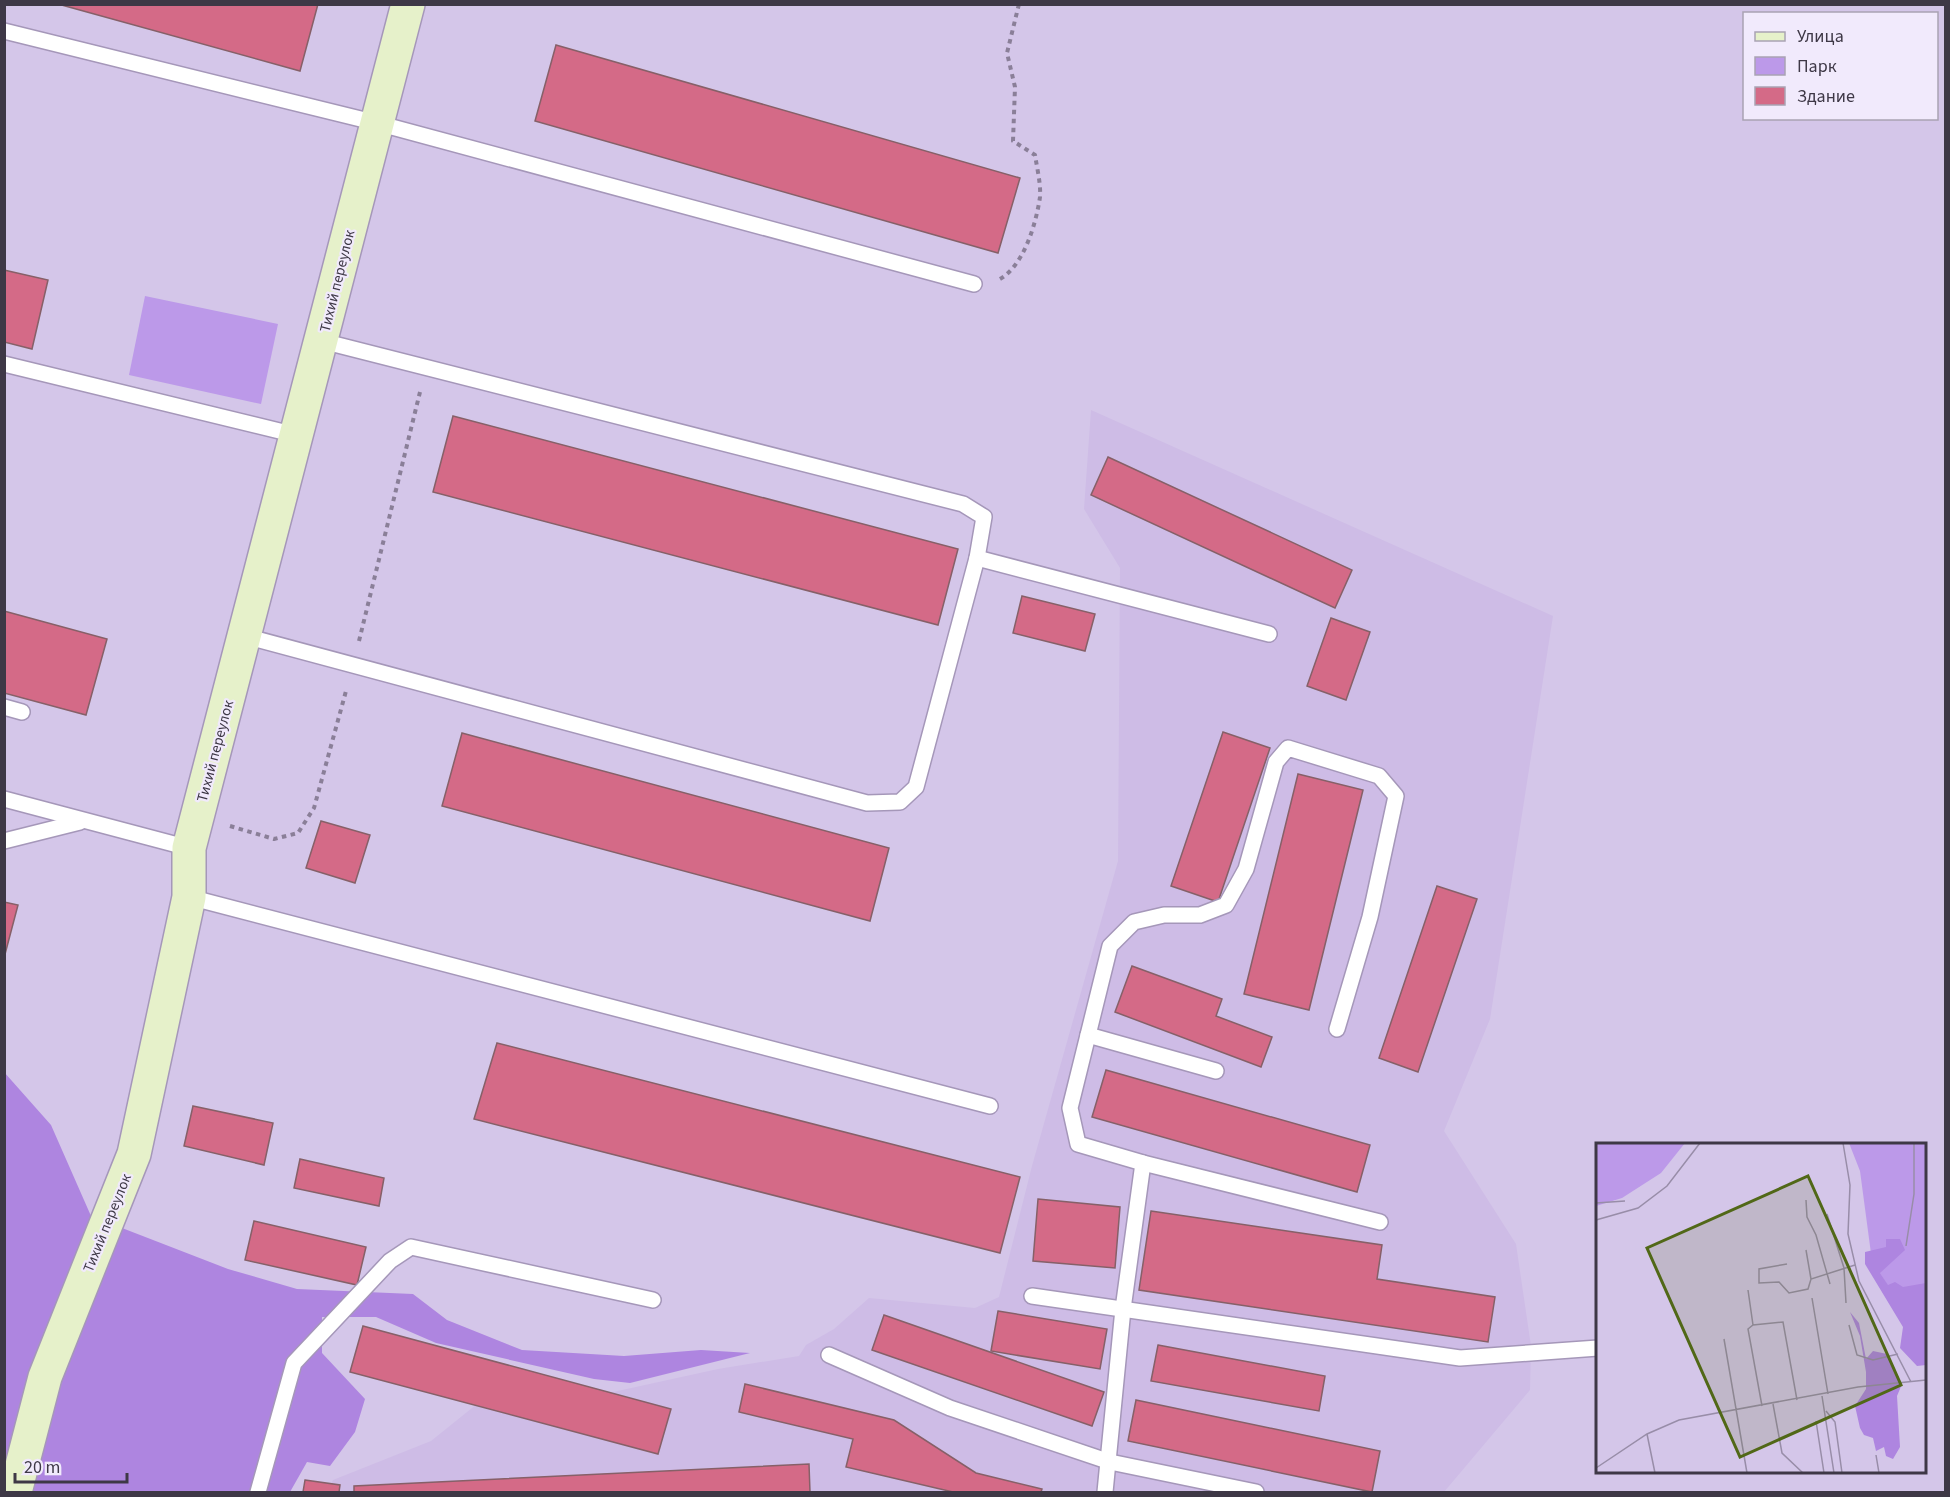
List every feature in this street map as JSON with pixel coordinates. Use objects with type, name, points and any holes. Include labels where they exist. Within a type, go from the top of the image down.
[{"type":"street","name":"Тихий переулок","points":[[15,1492],[45,1377],[134,1154],[189,897],[189,848],[408,4]]},
{"type":"lane","points":[[4,32],[377,123],[974,284]]},
{"type":"lane","points":[[244,636],[867,803],[900,802],[916,787],[977,558],[984,517],[963,504],[322,341]]},
{"type":"lane","points":[[4,364],[296,435]]},
{"type":"lane","points":[[977,558],[1269,634]]},
{"type":"lane","points":[[4,707],[22,712]]},
{"type":"lane","points":[[1337,1029],[1370,916],[1396,796],[1379,776],[1287,748],[1276,762],[1246,869],[1226,905],[1200,915],[1164,915],[1134,922],[1110,946],[1070,1108],[1078,1144],[1143,1163],[1380,1222]]},
{"type":"lane","points":[[4,799],[189,848]]},
{"type":"lane","points":[[4,841],[83,821]]},
{"type":"lane","points":[[189,897],[990,1106]]},
{"type":"lane","points":[[1088,1035],[1216,1071]]},
{"type":"lane","points":[[1105,1492],[1110,1462],[1123,1309],[1143,1163]]},
{"type":"lane","points":[[258,1492],[294,1363],[390,1261],[411,1247],[652,1300]]},
{"type":"lane","points":[[1032,1296],[1460,1358],[1596,1348]]},
{"type":"lane","points":[[830,1355],[950,1408],[1110,1462],[1256,1492]]},
{"type":"path","points":[[974,284],[990,285],[1012,272],[1023,255],[1040,196],[1035,154],[1013,141],[1015,87],[1007,53],[1019,4]]},
{"type":"shaded area","points":[[1091,410],[1553,616],[1490,1019],[1444,1131],[1516,1244],[1531,1346],[1530,1390],[1444,1492],[327,1492],[333,1480],[431,1441],[482,1400],[534,1389],[613,1392],[718,1369],[799,1356],[806,1345],[834,1329],[869,1298],[975,1308],[999,1297],[1032,1166],[1118,861],[1120,568],[1084,509]]},
{"type":"shaded area","points":[[4,1072],[51,1125],[91,1216],[228,1269],[297,1289],[413,1294],[447,1320],[522,1350],[624,1356],[701,1350],[750,1353],[630,1383],[594,1379],[436,1343],[376,1317],[322,1317],[322,1353],[365,1399],[355,1432],[330,1466],[307,1462],[290,1492],[5,1492]]},
{"type":"green space","points":[[145,296],[278,324],[261,404],[129,375]]},
{"type":"building","points":[[58,4],[318,4],[300,71]]},
{"type":"building","points":[[556,45],[1020,178],[998,253],[535,121]]},
{"type":"building","points":[[4,270],[48,280],[32,349],[4,342]]},
{"type":"building","points":[[453,416],[958,549],[938,625],[433,492]]},
{"type":"building","points":[[1108,457],[1352,570],[1335,608],[1091,495]]},
{"type":"building","points":[[1022,596],[1095,614],[1085,651],[1013,633]]},
{"type":"building","points":[[4,611],[107,639],[86,715],[4,693]]},
{"type":"building","points":[[1331,618],[1370,632],[1346,700],[1307,686]]},
{"type":"building","points":[[1223,732],[1270,748],[1218,902],[1171,886]]},
{"type":"building","points":[[462,733],[889,848],[870,921],[442,806]]},
{"type":"building","points":[[1298,774],[1363,790],[1309,1010],[1244,994]]},
{"type":"building","points":[[321,821],[370,835],[355,883],[306,868]]},
{"type":"building","points":[[1437,886],[1477,899],[1418,1072],[1379,1058]]},
{"type":"building","points":[[4,902],[18,905],[4,958]]},
{"type":"building","points":[[1132,966],[1222,999],[1216,1016],[1272,1037],[1261,1067],[1115,1012]]},
{"type":"building","points":[[497,1043],[1020,1177],[1000,1253],[474,1119]]},
{"type":"building","points":[[1106,1070],[1370,1145],[1357,1192],[1092,1117]]},
{"type":"building","points":[[193,1106],[273,1123],[264,1165],[184,1146]]},
{"type":"building","points":[[300,1159],[384,1178],[379,1206],[294,1188]]},
{"type":"building","points":[[1038,1199],[1120,1207],[1115,1268],[1033,1261]]},
{"type":"building","points":[[1151,1211],[1382,1245],[1377,1279],[1495,1297],[1488,1342],[1139,1290]]},
{"type":"building","points":[[254,1221],[366,1247],[357,1285],[245,1260]]},
{"type":"building","points":[[998,1311],[1107,1329],[1100,1369],[991,1351]]},
{"type":"building","points":[[884,1315],[1104,1392],[1092,1426],[872,1350]]},
{"type":"building","points":[[363,1326],[671,1409],[658,1454],[350,1372]]},
{"type":"building","points":[[1158,1345],[1325,1376],[1319,1411],[1151,1381]]},
{"type":"building","points":[[745,1384],[894,1420],[976,1473],[1042,1489],[1041,1492],[953,1492],[846,1467],[853,1439],[739,1412]]},
{"type":"building","points":[[1136,1400],[1380,1451],[1372,1492],[1128,1441]]},
{"type":"building","points":[[809,1464],[810,1492],[354,1492],[354,1486]]},
{"type":"building","points":[[305,1480],[340,1485],[339,1492],[303,1492]]}]
